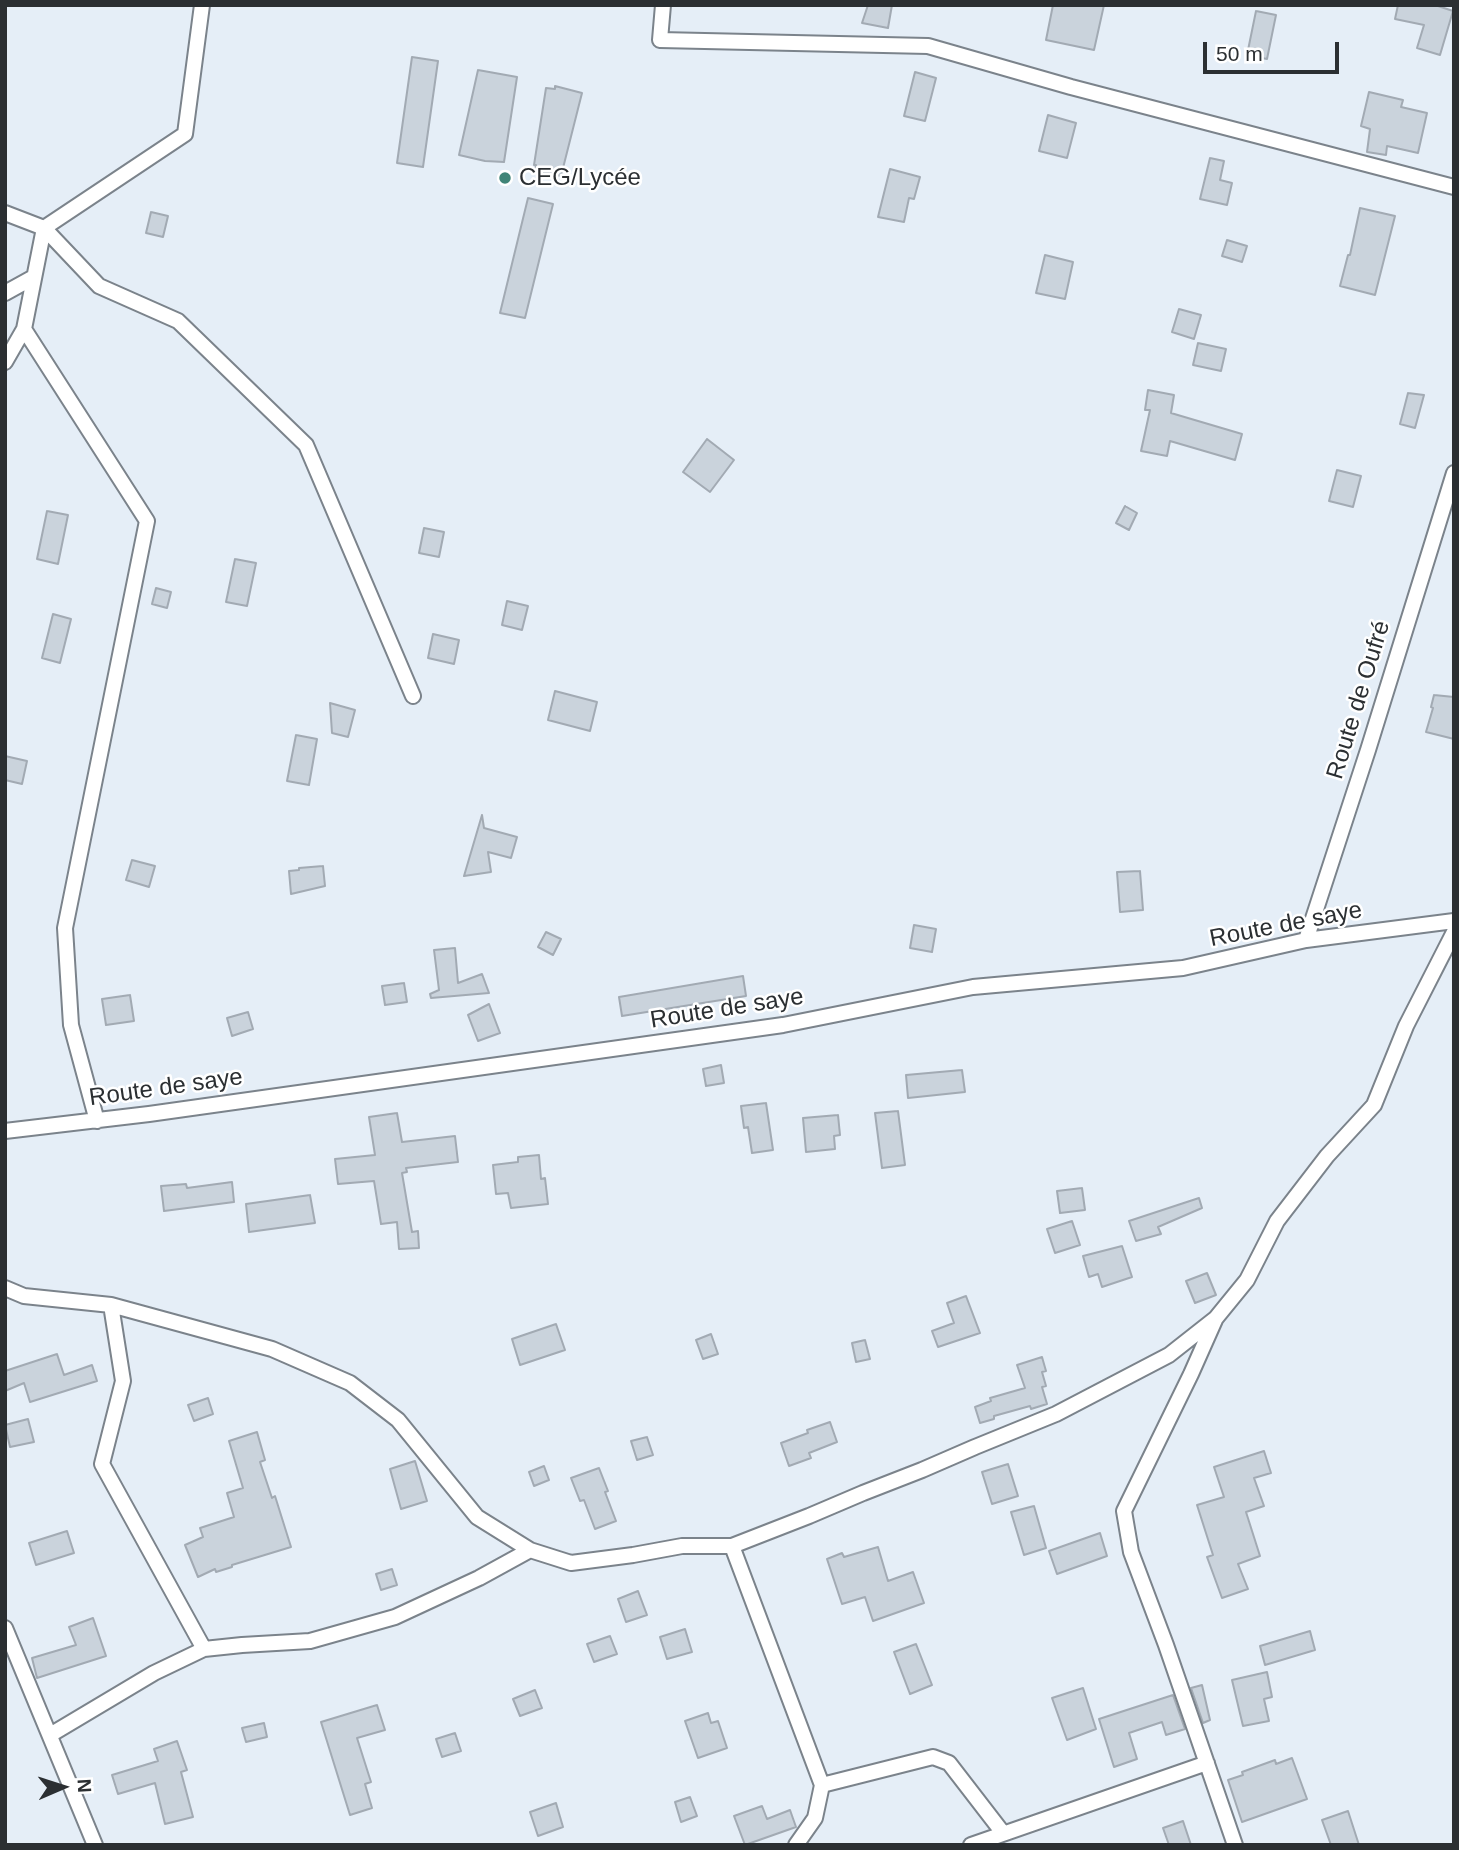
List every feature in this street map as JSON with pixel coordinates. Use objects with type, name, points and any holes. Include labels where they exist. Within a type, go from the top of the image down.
[{"type":"street","points":[[5,362],[24,329],[44,228],[185,134],[202,5]]},
{"type":"street","points":[[663,5],[660,40],[928,46],[1071,87],[1454,187]]},
{"type":"street","points":[[5,213],[44,228],[99,286],[178,321],[306,445],[413,696]]},
{"type":"street","points":[[5,293],[34,277]]},
{"type":"street","points":[[24,329],[147,521],[65,928],[71,1025],[97,1121]]},
{"type":"street","name":"Route de Oufré","points":[[1306,940],[1454,473]]},
{"type":"street","name":"Route de saye","points":[[5,1132],[783,1025],[973,987],[1183,968],[1306,940],[1454,921]]},
{"type":"street","points":[[5,1288],[24,1296],[111,1305],[272,1349],[350,1383],[398,1420],[477,1517],[530,1549],[571,1563],[682,1546],[732,1546],[1056,1414],[1169,1355],[1216,1318],[1247,1280],[1277,1221],[1327,1156],[1374,1105],[1406,1026],[1454,932]]},
{"type":"street","points":[[111,1305],[123,1381],[102,1464],[204,1650]]},
{"type":"street","points":[[1216,1318],[1124,1511],[1131,1552],[1236,1845]]},
{"type":"street","points":[[732,1546],[822,1785],[815,1818],[796,1845]]},
{"type":"street","points":[[50,1735],[154,1673],[204,1650],[242,1644],[310,1641],[395,1617],[479,1578],[530,1549]]},
{"type":"street","points":[[5,1628],[95,1845]]},
{"type":"street","points":[[822,1785],[933,1756],[949,1763],[1003,1833]]},
{"type":"street","points":[[971,1845],[1208,1763]]},
{"type":"building","points":[[868,5],[892,5],[888,28],[862,23]]},
{"type":"building","points":[[1053,5],[1104,5],[1094,50],[1046,40]]},
{"type":"building","points":[[1398,5],[1435,5],[1453,11],[1440,55],[1417,48],[1424,25],[1395,19]]},
{"type":"building","points":[[1256,11],[1276,15],[1267,59],[1247,55]]},
{"type":"building","points":[[412,57],[438,61],[423,167],[397,163]]},
{"type":"building","points":[[478,70],[517,77],[504,162],[459,155]]},
{"type":"building","points":[[915,72],[936,78],[925,121],[904,116]]},
{"type":"building","points":[[555,86],[582,93],[561,176],[535,170],[534,165],[546,88],[555,89]]},
{"type":"building","points":[[1369,92],[1403,100],[1401,107],[1427,113],[1418,153],[1387,146],[1386,155],[1367,152],[1370,129],[1361,126]]},
{"type":"building","points":[[1048,115],[1076,123],[1067,158],[1039,151]]},
{"type":"building","points":[[1210,158],[1224,161],[1220,180],[1232,183],[1227,205],[1200,199]]},
{"type":"building","points":[[890,169],[920,177],[914,199],[909,198],[904,222],[878,217]]},
{"type":"building","points":[[528,198],[553,204],[525,318],[500,313]]},
{"type":"building","points":[[1360,208],[1395,216],[1375,295],[1340,286]]},
{"type":"building","points":[[151,212],[168,216],[163,237],[146,233]]},
{"type":"building","points":[[1227,240],[1247,246],[1242,262],[1222,256]]},
{"type":"building","points":[[1045,255],[1073,262],[1065,299],[1036,293]]},
{"type":"building","points":[[1179,309],[1201,315],[1194,339],[1172,332]]},
{"type":"building","points":[[1198,343],[1226,349],[1221,371],[1193,365]]},
{"type":"building","points":[[1148,390],[1174,395],[1171,413],[1242,434],[1235,460],[1170,441],[1167,456],[1141,451],[1150,410],[1145,410]]},
{"type":"building","points":[[1408,393],[1424,395],[1415,428],[1400,424]]},
{"type":"building","points":[[707,439],[734,460],[710,492],[683,472]]},
{"type":"building","points":[[1337,470],[1361,476],[1353,507],[1329,501]]},
{"type":"building","points":[[1125,506],[1137,513],[1129,530],[1116,523]]},
{"type":"building","points":[[47,511],[68,515],[58,564],[37,559]]},
{"type":"building","points":[[424,528],[444,532],[439,557],[419,553]]},
{"type":"building","points":[[235,559],[256,563],[247,606],[226,602]]},
{"type":"building","points":[[156,588],[171,592],[167,608],[152,604]]},
{"type":"building","points":[[507,601],[528,606],[522,630],[502,625]]},
{"type":"building","points":[[53,614],[71,619],[60,663],[42,658]]},
{"type":"building","points":[[433,634],[459,640],[454,664],[428,658]]},
{"type":"building","points":[[555,691],[597,702],[590,731],[548,720]]},
{"type":"building","points":[[1434,695],[1454,697],[1454,739],[1426,732]]},
{"type":"building","points":[[330,703],[355,710],[348,737],[332,733]]},
{"type":"building","points":[[296,735],[317,739],[309,785],[287,781]]},
{"type":"building","points":[[5,756],[27,761],[22,784],[5,780]]},
{"type":"building","points":[[482,815],[484,828],[517,837],[511,858],[488,852],[491,872],[464,876]]},
{"type":"building","points":[[132,860],[155,866],[149,887],[126,880]]},
{"type":"building","points":[[323,866],[325,886],[291,894],[289,871]]},
{"type":"building","points":[[1140,871],[1143,910],[1120,912],[1117,872]]},
{"type":"building","points":[[914,925],[936,929],[932,952],[910,948]]},
{"type":"building","points":[[546,932],[561,939],[553,955],[538,947]]},
{"type":"building","points":[[455,948],[458,983],[482,974],[489,993],[431,998],[430,994],[439,990],[434,950]]},
{"type":"building","points":[[743,976],[746,996],[622,1016],[619,997]]},
{"type":"building","points":[[404,983],[407,1002],[385,1005],[382,986]]},
{"type":"building","points":[[130,995],[134,1021],[106,1025],[102,999]]},
{"type":"building","points":[[489,1004],[500,1033],[478,1041],[468,1015]]},
{"type":"building","points":[[248,1012],[253,1029],[232,1036],[227,1018]]},
{"type":"building","points":[[721,1065],[724,1083],[706,1086],[703,1069]]},
{"type":"building","points":[[962,1070],[965,1092],[908,1098],[906,1075]]},
{"type":"building","points":[[766,1103],[773,1150],[752,1153],[741,1106]]},
{"type":"building","points":[[898,1111],[905,1165],[882,1168],[875,1113]]},
{"type":"building","points":[[397,1113],[402,1142],[455,1136],[458,1162],[406,1168],[407,1172],[402,1173],[412,1232],[418,1231],[419,1248],[399,1249],[397,1222],[381,1224],[374,1181],[338,1184],[335,1159],[375,1155],[369,1117]]},
{"type":"building","points":[[838,1115],[840,1135],[834,1136],[835,1149],[806,1152],[803,1118]]},
{"type":"building","points":[[539,1155],[541,1179],[545,1178],[548,1204],[511,1208],[508,1193],[496,1194],[493,1165],[518,1162],[518,1157]]},
{"type":"building","points":[[232,1182],[234,1202],[164,1211],[161,1186],[186,1184],[187,1188]]},
{"type":"building","points":[[1082,1188],[1085,1210],[1060,1213],[1057,1191]]},
{"type":"building","points":[[310,1195],[315,1223],[249,1232],[246,1204]]},
{"type":"building","points":[[1199,1198],[1202,1208],[1158,1227],[1161,1234],[1136,1241],[1129,1221]]},
{"type":"building","points":[[1072,1221],[1080,1245],[1055,1253],[1047,1229]]},
{"type":"building","points":[[1122,1246],[1132,1277],[1102,1287],[1098,1274],[1089,1277],[1083,1256]]},
{"type":"building","points":[[1207,1273],[1216,1295],[1195,1303],[1186,1281]]},
{"type":"building","points":[[966,1296],[980,1333],[938,1347],[932,1331],[954,1323],[947,1303]]},
{"type":"building","points":[[556,1324],[565,1350],[520,1365],[512,1339]]},
{"type":"building","points":[[711,1334],[718,1354],[703,1359],[696,1340]]},
{"type":"building","points":[[865,1340],[870,1359],[856,1362],[852,1343]]},
{"type":"building","points":[[57,1354],[64,1375],[92,1365],[97,1381],[30,1402],[24,1383],[5,1391],[5,1371]]},
{"type":"building","points":[[1042,1357],[1046,1386],[1042,1387],[1047,1404],[994,1416],[994,1419],[980,1423],[975,1407],[991,1401],[990,1398],[1025,1388],[1017,1365]]},
{"type":"building","points":[[208,1398],[213,1414],[194,1421],[188,1405]]},
{"type":"building","points":[[28,1419],[34,1442],[10,1447],[5,1425]]},
{"type":"building","points":[[830,1422],[837,1442],[809,1453],[811,1458],[789,1466],[781,1443]]},
{"type":"building","points":[[257,1432],[265,1460],[260,1462],[272,1498],[275,1496],[291,1547],[216,1572],[215,1569],[198,1577],[185,1545],[203,1537],[200,1528],[234,1517],[227,1493],[243,1488],[229,1441]]},
{"type":"building","points":[[647,1437],[653,1455],[637,1460],[631,1441]]},
{"type":"building","points":[[1264,1451],[1271,1473],[1254,1478],[1264,1506],[1246,1512],[1260,1556],[1238,1564],[1248,1589],[1222,1598],[1207,1557],[1213,1555],[1197,1505],[1224,1497],[1214,1467]]},
{"type":"building","points":[[415,1461],[427,1501],[401,1509],[390,1469]]},
{"type":"building","points":[[1008,1464],[1018,1496],[992,1504],[982,1472]]},
{"type":"building","points":[[544,1466],[549,1480],[534,1486],[529,1472]]},
{"type":"building","points":[[599,1468],[616,1521],[595,1529],[584,1500],[580,1501],[571,1478]]},
{"type":"building","points":[[1034,1506],[1046,1548],[1024,1555],[1011,1512]]},
{"type":"building","points":[[67,1531],[74,1553],[36,1565],[29,1543]]},
{"type":"building","points":[[1100,1533],[1107,1556],[1057,1574],[1049,1551]]},
{"type":"building","points":[[878,1547],[888,1581],[913,1572],[924,1603],[873,1621],[865,1597],[842,1604],[827,1559],[842,1553],[844,1557]]},
{"type":"building","points":[[392,1569],[397,1585],[381,1590],[376,1574]]},
{"type":"building","points":[[638,1591],[647,1615],[626,1622],[618,1599]]},
{"type":"building","points":[[93,1618],[106,1656],[37,1678],[32,1658],[76,1645],[69,1627]]},
{"type":"building","points":[[685,1629],[692,1652],[667,1659],[660,1637]]},
{"type":"building","points":[[1310,1631],[1315,1650],[1265,1665],[1260,1646]]},
{"type":"building","points":[[610,1636],[617,1654],[594,1662],[587,1644]]},
{"type":"building","points":[[916,1644],[932,1685],[910,1694],[894,1652]]},
{"type":"building","points":[[1267,1672],[1272,1697],[1264,1699],[1269,1721],[1243,1726],[1232,1680]]},
{"type":"building","points":[[1202,1685],[1210,1720],[1203,1723],[1191,1688]]},
{"type":"building","points":[[1083,1688],[1096,1729],[1067,1740],[1052,1698]]},
{"type":"building","points":[[535,1690],[542,1708],[520,1716],[513,1699]]},
{"type":"building","points":[[1173,1695],[1185,1729],[1166,1735],[1162,1722],[1129,1733],[1137,1759],[1114,1767],[1099,1719]]},
{"type":"building","points":[[377,1705],[385,1730],[357,1738],[371,1782],[365,1784],[372,1808],[350,1815],[321,1722]]},
{"type":"building","points":[[708,1713],[711,1723],[718,1721],[727,1748],[698,1758],[685,1721]]},
{"type":"building","points":[[264,1723],[267,1737],[246,1742],[242,1728]]},
{"type":"building","points":[[455,1733],[461,1751],[442,1757],[436,1739]]},
{"type":"building","points":[[177,1741],[187,1770],[181,1772],[193,1817],[165,1824],[155,1783],[118,1794],[112,1775],[158,1761],[154,1749]]},
{"type":"building","points":[[1292,1758],[1307,1799],[1242,1822],[1228,1780],[1275,1760],[1276,1764]]},
{"type":"building","points":[[690,1797],[697,1816],[681,1822],[675,1802]]},
{"type":"building","points":[[556,1803],[563,1827],[538,1836],[530,1812]]},
{"type":"building","points":[[762,1806],[767,1819],[790,1810],[796,1827],[745,1845],[734,1816]]},
{"type":"building","points":[[1348,1811],[1359,1845],[1331,1845],[1322,1820]]},
{"type":"building","points":[[1183,1821],[1191,1845],[1169,1845],[1163,1828]]},
{"type":"place","name":"CEG/Lycée","points":[[505,178]]}]
